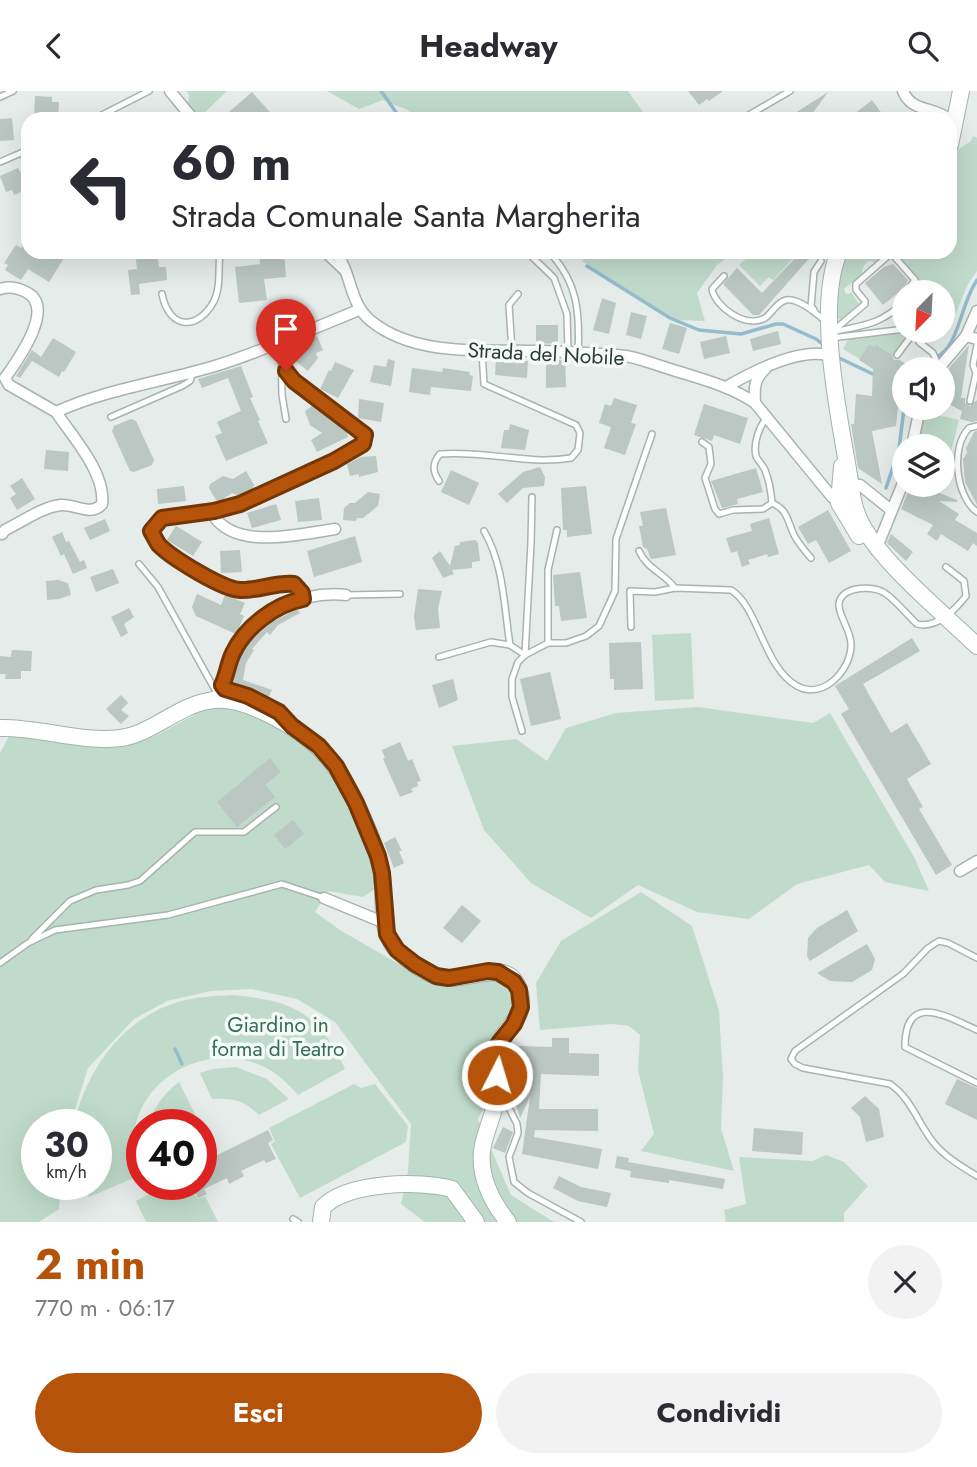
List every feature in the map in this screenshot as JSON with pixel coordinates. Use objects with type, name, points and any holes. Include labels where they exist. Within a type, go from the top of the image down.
[{"type":"street","points":[[170,91],[187,112]]},
{"type":"street","points":[[903,91],[910,104],[935,112]]},
{"type":"street","points":[[954,112],[961,91]]},
{"type":"street","points":[[56,412],[110,393],[193,372],[285,340],[359,310],[340,259]]},
{"type":"street","points":[[836,259],[832,268],[831,340],[843,446],[855,509],[876,551]]},
{"type":"street","points":[[0,289],[15,288],[25,291],[33,296],[38,307],[28,344],[5,378],[9,385],[56,412],[94,469],[103,490],[102,504],[96,510],[68,505],[52,507],[2,534]]},
{"type":"street","name":"Strada del Nobile","points":[[359,310],[393,335],[426,345],[482,351],[628,356],[726,387],[755,403],[839,503],[855,509]]},
{"type":"street","points":[[951,357],[972,338],[977,311]]},
{"type":"street","points":[[285,340],[286,371],[294,381],[365,435],[363,444],[334,461],[240,504],[214,511],[162,518],[151,531],[161,547],[215,582],[237,590],[294,584],[302,593],[303,599]]},
{"type":"street","points":[[726,387],[768,366],[800,355],[821,352],[831,340]]},
{"type":"street","points":[[755,403],[754,384],[758,375],[768,366]]},
{"type":"street","points":[[843,446],[839,503],[848,521],[977,658]]},
{"type":"street","points":[[849,484],[860,485],[891,510]]},
{"type":"street","points":[[876,551],[897,497]]},
{"type":"street","points":[[214,511],[213,515],[218,524],[254,537],[276,537],[335,529]]},
{"type":"street","points":[[346,595],[316,595],[303,599],[272,613],[254,626],[233,653],[222,685],[225,689],[279,712],[328,755],[356,803],[380,865],[387,934],[397,950],[436,976],[449,978],[488,971],[498,972],[514,982],[519,990],[521,1007],[514,1024],[499,1043],[497,1052],[496,1101],[481,1164],[489,1192],[508,1222]]},
{"type":"street","points":[[942,618],[977,646]]},
{"type":"street","points":[[0,728],[18,728],[92,739],[121,738],[146,731],[201,703],[221,700],[257,709],[292,726]]},
{"type":"street","points":[[960,871],[977,861]]},
{"type":"street","points":[[324,898],[385,923]]},
{"type":"street","points":[[321,1222],[323,1207],[340,1195],[370,1187],[401,1185],[452,1189],[476,1222]]},
{"type":"lane","points":[[0,97],[13,91]]},
{"type":"lane","points":[[108,112],[149,91]]},
{"type":"lane","points":[[754,112],[790,91]]},
{"type":"lane","points":[[0,162],[21,154]]},
{"type":"lane","points":[[162,294],[168,315],[177,321],[189,322],[200,317],[214,301],[218,289],[220,259]]},
{"type":"lane","points":[[329,259],[348,279]]},
{"type":"lane","points":[[534,259],[554,278],[567,314],[573,353]]},
{"type":"lane","points":[[555,259],[567,272],[579,317],[573,353]]},
{"type":"lane","points":[[831,340],[865,304],[856,290],[856,283],[884,259]]},
{"type":"lane","points":[[897,259],[915,280]]},
{"type":"lane","points":[[821,261],[814,272],[811,306],[831,340]]},
{"type":"lane","points":[[724,276],[712,289],[713,298],[721,307],[744,318],[754,321],[765,318],[785,300],[794,300],[816,313]]},
{"type":"lane","points":[[512,351],[509,305],[518,293]]},
{"type":"lane","points":[[831,340],[868,326],[892,312]]},
{"type":"lane","points":[[831,340],[892,330]]},
{"type":"lane","points":[[285,340],[282,395],[286,419]]},
{"type":"lane","points":[[897,355],[906,343]]},
{"type":"lane","points":[[920,343],[934,357]]},
{"type":"lane","points":[[970,401],[976,373],[973,365],[977,345]]},
{"type":"lane","points":[[439,481],[433,473],[434,461],[440,454],[460,452],[536,460],[571,458],[578,450],[580,433],[576,425],[484,384],[482,351]]},
{"type":"lane","points":[[111,417],[182,386],[190,381],[193,372]]},
{"type":"lane","points":[[765,418],[760,427],[756,457],[765,470],[772,503]]},
{"type":"lane","points":[[977,426],[969,428],[962,437],[957,473],[964,498],[977,512]]},
{"type":"lane","points":[[522,731],[512,697],[512,679],[518,662],[525,655],[548,643],[566,643],[586,636],[599,627],[615,591],[616,539],[652,434]]},
{"type":"lane","points":[[702,442],[709,447],[712,464],[705,478],[719,514],[733,510],[763,509],[772,503]]},
{"type":"lane","points":[[525,655],[532,497]]},
{"type":"lane","points":[[772,503],[781,507],[787,515],[794,534],[811,558]]},
{"type":"lane","points":[[548,643],[548,570],[557,530]]},
{"type":"lane","points":[[484,531],[499,569],[510,645]]},
{"type":"lane","points":[[639,551],[643,561],[669,580],[675,588]]},
{"type":"lane","points":[[139,564],[158,587],[221,700]]},
{"type":"lane","points":[[615,591],[655,592],[675,588],[732,590],[737,594],[777,667],[796,686],[820,689],[829,685],[850,655],[852,643],[839,605],[841,596],[848,591],[882,591],[918,624],[925,626],[942,618],[966,596],[964,581],[946,567]]},
{"type":"lane","points":[[630,591],[631,627]]},
{"type":"lane","points":[[346,595],[400,594]]},
{"type":"lane","points":[[439,657],[491,642],[510,645],[525,655]]},
{"type":"lane","points":[[0,963],[28,943],[70,901],[96,890],[140,881],[195,832],[244,832],[276,807]]},
{"type":"lane","points":[[28,943],[55,930],[168,915],[282,884],[324,898]]},
{"type":"lane","points":[[977,958],[939,941],[928,948],[903,974],[795,1052],[791,1059],[794,1065],[803,1068],[890,1084],[902,1092],[933,1142],[951,1160],[977,1176]]},
{"type":"lane","points":[[977,1030],[933,1011],[921,1011],[914,1016],[905,1030],[905,1047],[977,1083]]},
{"type":"lane","points":[[496,1101],[508,1106],[517,1124],[518,1133],[509,1157],[514,1182],[528,1193],[581,1222]]},
{"type":"green space","points":[[186,91],[227,91],[205,112],[194,112],[188,105],[189,95]]},
{"type":"green space","points":[[327,91],[628,91],[643,112],[410,112],[383,100],[359,109]]},
{"type":"green space","points":[[973,136],[977,138],[977,271],[968,284],[956,313],[956,280],[919,280],[901,259],[957,259],[957,150],[971,141]]},
{"type":"green space","points":[[725,259],[717,265],[697,293],[705,321],[675,320],[582,261]]},
{"type":"green space","points":[[745,259],[792,259],[773,280],[769,277],[760,286],[739,265]]},
{"type":"green space","points":[[845,259],[880,259],[876,263],[869,261],[864,265],[861,275],[844,289],[846,294],[852,293],[859,304],[840,320],[837,318],[837,301]]},
{"type":"green space","points":[[892,332],[892,343],[901,343],[893,356],[869,344],[860,359],[843,349],[849,338]]},
{"type":"green space","points":[[922,420],[959,420],[955,436],[919,434]]},
{"type":"green space","points":[[691,633],[694,699],[655,701],[652,635]]},
{"type":"green space","points":[[214,707],[238,710],[280,726],[314,754],[341,791],[367,849],[375,889],[363,897],[328,891],[315,912],[340,930],[433,984],[450,987],[483,978],[497,980],[506,985],[512,997],[513,1010],[493,1091],[478,1119],[511,1195],[554,1222],[425,1222],[401,1204],[408,1171],[411,1124],[335,1022],[297,999],[252,989],[211,991],[167,1001],[134,1019],[88,1068],[75,1109],[21,1109],[21,1200],[60,1200],[59,1209],[39,1222],[0,1222],[0,753],[9,736],[96,745],[140,742]]},
{"type":"green space","points":[[698,707],[813,723],[830,713],[914,857],[929,891],[885,882],[869,865],[797,884],[749,919],[697,912],[638,885],[591,918],[531,883],[484,830],[452,746],[516,739],[547,761],[566,728],[616,713]]},
{"type":"green space","points":[[641,892],[692,926],[719,1011],[723,1077],[721,1129],[734,1171],[641,1151],[654,1134],[638,1070],[640,1035],[629,1026],[611,1024],[540,1030],[536,983],[561,941]]},
{"type":"green space","name":"Giardino in forma di Teatro","points":[[211,996],[253,997],[288,1006],[302,1013],[325,1035],[345,1069],[298,1095],[270,1070],[231,1058],[211,1059],[175,1072],[159,1085],[142,1109],[126,1109],[126,1181],[112,1187],[112,1109],[79,1109],[87,1085],[110,1049],[140,1021],[178,1002]]},
{"type":"green space","points":[[236,1067],[267,1079],[289,1099],[259,1115],[238,1101],[212,1099],[200,1073]]},
{"type":"green space","points":[[179,1082],[192,1109],[155,1109],[168,1091]]},
{"type":"green space","points":[[354,1084],[361,1088],[375,1084],[408,1126],[406,1142],[300,1198],[271,1144],[275,1141],[269,1128]]},
{"type":"green space","points":[[826,1155],[844,1162],[868,1186],[844,1213],[844,1222],[726,1222],[724,1210],[746,1204],[739,1157],[812,1161]]},
{"type":"green space","points":[[207,1200],[218,1222],[146,1222],[136,1201]]},
{"type":"building","points":[[688,91],[723,91],[699,105]]},
{"type":"building","points":[[252,92],[270,112],[229,112]]},
{"type":"building","points":[[828,92],[813,112],[797,112]]},
{"type":"building","points":[[35,96],[52,97],[52,102],[59,102],[58,112],[34,112]]},
{"type":"building","points":[[872,100],[881,112],[857,112]]},
{"type":"building","points":[[12,118],[14,140],[0,141],[0,119]]},
{"type":"building","points":[[18,168],[21,173],[21,192],[14,195],[12,190],[6,192],[0,176]]},
{"type":"building","points":[[16,245],[21,248],[21,259],[63,259],[49,282],[28,269],[21,280],[5,270],[8,265],[4,263]]},
{"type":"building","points":[[136,259],[158,259],[159,267],[166,267],[167,280],[139,284],[140,294],[131,295],[128,270],[137,269]]},
{"type":"building","points":[[260,259],[285,259],[286,277],[264,279],[267,300],[239,303],[235,267],[260,264]]},
{"type":"building","points":[[794,259],[809,259],[759,315],[753,315],[723,284],[737,268],[762,293]]},
{"type":"building","points":[[893,264],[908,280],[892,280],[892,298],[883,305],[865,283],[884,267]]},
{"type":"building","points":[[602,298],[616,303],[609,334],[593,330]]},
{"type":"building","points":[[631,312],[647,316],[641,339],[626,335]]},
{"type":"building","points":[[670,323],[687,328],[679,354],[662,349]]},
{"type":"building","points":[[536,325],[558,325],[558,344],[536,343]]},
{"type":"building","points":[[778,331],[781,344],[753,351],[750,339]]},
{"type":"building","points":[[317,336],[323,350],[316,353],[318,358],[308,371],[294,360],[304,348],[302,342]]},
{"type":"building","points":[[726,336],[730,353],[704,359],[700,342]]},
{"type":"building","points":[[53,338],[76,352],[64,372],[62,371],[59,377],[32,361],[20,378],[16,376],[32,350],[41,357]]},
{"type":"building","points":[[869,344],[875,347],[876,345],[893,357],[892,420],[897,420],[896,426],[872,431],[882,484],[858,468],[851,424],[854,424],[856,394],[872,396],[873,369],[859,360]]},
{"type":"building","points":[[969,345],[961,398],[965,398],[965,403],[970,406],[977,400],[977,421],[960,419],[962,411],[955,407],[955,361]]},
{"type":"building","points":[[388,359],[395,361],[391,386],[370,382],[374,365],[386,367]]},
{"type":"building","points":[[496,359],[528,361],[527,378],[495,375]]},
{"type":"building","points":[[546,359],[565,360],[566,387],[546,388]]},
{"type":"building","points":[[335,362],[354,370],[338,398],[320,389]]},
{"type":"building","points":[[241,366],[253,397],[250,398],[260,420],[258,421],[268,443],[226,461],[215,436],[222,433],[217,422],[241,411],[228,378],[202,388],[198,379]]},
{"type":"building","points":[[412,368],[442,372],[443,368],[470,372],[469,375],[473,376],[471,391],[431,387],[430,395],[409,392]]},
{"type":"building","points":[[614,398],[637,405],[631,423],[636,424],[625,455],[604,448],[611,427],[599,423],[605,404],[611,406]]},
{"type":"building","points":[[359,399],[384,403],[381,422],[358,418]]},
{"type":"building","points":[[704,404],[748,418],[740,444],[714,435],[712,441],[694,435]]},
{"type":"building","points":[[312,406],[347,432],[348,437],[317,452],[311,440],[322,433],[310,425],[305,411]]},
{"type":"building","points":[[131,419],[136,421],[154,460],[152,465],[134,472],[130,471],[112,431],[114,426]]},
{"type":"building","points":[[510,424],[529,430],[525,450],[501,448],[504,430],[509,430]]},
{"type":"building","points":[[977,431],[977,505],[965,482],[963,459],[974,432]]},
{"type":"building","points":[[46,450],[69,452],[68,471],[44,469]]},
{"type":"building","points":[[376,456],[378,472],[359,477],[359,474],[350,476],[347,464],[361,457]]},
{"type":"building","points":[[540,467],[545,477],[544,486],[523,488],[507,503],[498,494],[523,472]]},
{"type":"building","points":[[756,468],[763,492],[737,499],[738,504],[722,508],[711,481]]},
{"type":"building","points":[[451,470],[479,483],[469,505],[441,492]]},
{"type":"building","points":[[246,471],[254,485],[253,489],[239,496],[232,493],[220,501],[216,500],[209,488],[210,484],[223,476],[233,479]]},
{"type":"building","points":[[22,478],[35,499],[17,510],[10,498],[16,494],[10,486]]},
{"type":"building","points":[[184,486],[186,501],[158,504],[157,489]]},
{"type":"building","points":[[586,486],[592,534],[567,537],[567,530],[563,530],[561,488]]},
{"type":"building","points":[[368,492],[380,494],[378,506],[356,521],[343,520],[344,508]]},
{"type":"building","points":[[906,497],[949,497],[957,500],[939,501],[959,514],[955,520],[977,533],[977,546],[973,543],[968,551],[941,534],[937,541],[927,534],[933,525],[901,509]]},
{"type":"building","points":[[319,498],[322,520],[298,522],[295,501]]},
{"type":"building","points":[[276,504],[281,520],[252,528],[247,513]]},
{"type":"building","points":[[666,508],[676,555],[651,559],[647,549],[643,547],[639,526],[643,526],[640,512]]},
{"type":"building","points":[[828,510],[851,551],[829,563],[816,540],[808,544],[798,527]]},
{"type":"building","points":[[769,518],[779,554],[768,557],[767,554],[748,560],[750,564],[742,567],[737,551],[731,553],[726,538],[752,531],[750,524]]},
{"type":"building","points":[[105,519],[110,531],[90,540],[84,528]]},
{"type":"building","points":[[176,526],[202,542],[193,556],[167,540]]},
{"type":"building","points":[[62,532],[66,542],[69,541],[80,562],[84,560],[87,568],[73,574],[52,537]]},
{"type":"building","points":[[891,534],[913,552],[906,561],[887,543]]},
{"type":"building","points":[[355,536],[362,562],[314,577],[307,551]]},
{"type":"building","points":[[475,540],[478,543],[480,561],[472,562],[472,568],[452,570],[454,574],[443,578],[432,558],[440,551],[450,566],[455,546],[460,545],[460,542]]},
{"type":"building","points":[[240,550],[242,572],[221,573],[220,551]]},
{"type":"building","points":[[113,569],[119,583],[96,592],[90,577]]},
{"type":"building","points":[[580,572],[587,618],[561,621],[559,606],[555,606],[553,575]]},
{"type":"building","points":[[46,581],[68,583],[71,595],[47,600]]},
{"type":"building","points":[[418,589],[442,591],[438,609],[440,628],[416,630],[414,617]]},
{"type":"building","points":[[197,594],[221,605],[225,595],[245,603],[240,614],[244,616],[236,634],[196,616],[192,607]]},
{"type":"building","points":[[129,608],[134,617],[124,624],[128,633],[121,637],[111,617]]},
{"type":"building","points":[[297,609],[300,613],[278,625],[270,635],[267,632],[252,649],[254,650],[246,663],[243,680],[272,690],[268,698],[252,689],[232,683],[241,655],[249,642],[272,622]]},
{"type":"building","points":[[912,638],[920,651],[863,684],[891,733],[907,723],[931,764],[907,779],[923,807],[919,809],[952,865],[936,875],[841,714],[849,709],[835,686]]},
{"type":"building","points":[[641,642],[643,689],[614,690],[614,679],[610,679],[609,643]]},
{"type":"building","points":[[12,650],[32,651],[31,671],[21,671],[21,679],[5,679],[6,674],[0,674],[0,656],[11,657]]},
{"type":"building","points":[[550,672],[561,719],[531,726],[520,679]]},
{"type":"building","points":[[453,679],[458,700],[439,708],[432,685]]},
{"type":"building","points":[[121,695],[128,703],[121,710],[129,716],[121,724],[106,709]]},
{"type":"building","points":[[400,742],[408,761],[412,759],[421,781],[411,789],[413,792],[400,797],[383,759],[382,750]]},
{"type":"building","points":[[270,758],[281,772],[265,785],[275,797],[237,827],[217,802]]},
{"type":"building","points":[[293,820],[304,834],[285,849],[274,835]]},
{"type":"building","points":[[395,837],[404,863],[394,868],[384,843]]},
{"type":"building","points":[[462,905],[481,921],[462,943],[443,928]]},
{"type":"building","points":[[847,910],[858,931],[810,961],[807,956],[808,938],[817,928]]},
{"type":"building","points":[[867,944],[875,959],[872,970],[852,982],[830,981],[817,973]]},
{"type":"building","points":[[552,1038],[569,1038],[569,1053],[599,1054],[599,1076],[541,1074],[539,1109],[598,1109],[598,1131],[535,1130],[534,1137],[602,1149],[598,1169],[522,1154],[530,1097],[520,1118],[515,1106],[519,1046],[552,1047]]},
{"type":"building","points":[[957,1079],[977,1088],[977,1120],[945,1104]]},
{"type":"building","points":[[865,1096],[879,1109],[884,1137],[866,1142],[860,1117],[851,1108]]},
{"type":"building","points":[[503,1127],[513,1132],[505,1153],[493,1148]]},
{"type":"building","points":[[754,1128],[803,1132],[802,1155],[752,1151]]},
{"type":"building","points":[[268,1130],[273,1140],[268,1143],[276,1159],[266,1163],[264,1160],[241,1171],[244,1176],[229,1184],[227,1178],[217,1183],[217,1155]]},
{"type":"building","points":[[617,1156],[629,1158],[628,1162],[725,1179],[723,1189],[630,1177],[631,1171],[615,1168]]},
{"type":"building","points":[[559,1176],[581,1187],[611,1193],[607,1207],[578,1201],[553,1188]]},
{"type":"waterway","points":[[381,91],[396,112]]},
{"type":"waterway","points":[[587,266],[670,318],[699,330],[741,334],[783,324],[816,339],[826,347]]},
{"type":"waterway","points":[[938,357],[948,347],[956,332],[968,296],[977,280]]},
{"type":"waterway","points":[[837,357],[877,376]]},
{"type":"waterway","points":[[886,488],[899,449],[903,420]]},
{"type":"waterway","points":[[175,1049],[182,1064]]},
{"type":"route","points":[[286,371],[294,381],[365,435],[363,444],[334,461],[240,504],[214,511],[162,518],[151,531],[161,547],[228,588],[246,590],[284,583],[294,584],[299,588],[303,599],[263,618],[238,645],[223,688],[248,696],[279,712],[292,726],[319,746],[336,766],[356,803],[378,856],[387,934],[397,950],[436,976],[449,978],[488,971],[507,975],[514,982],[519,990],[521,1007],[514,1024],[499,1043],[497,1075]]}]
